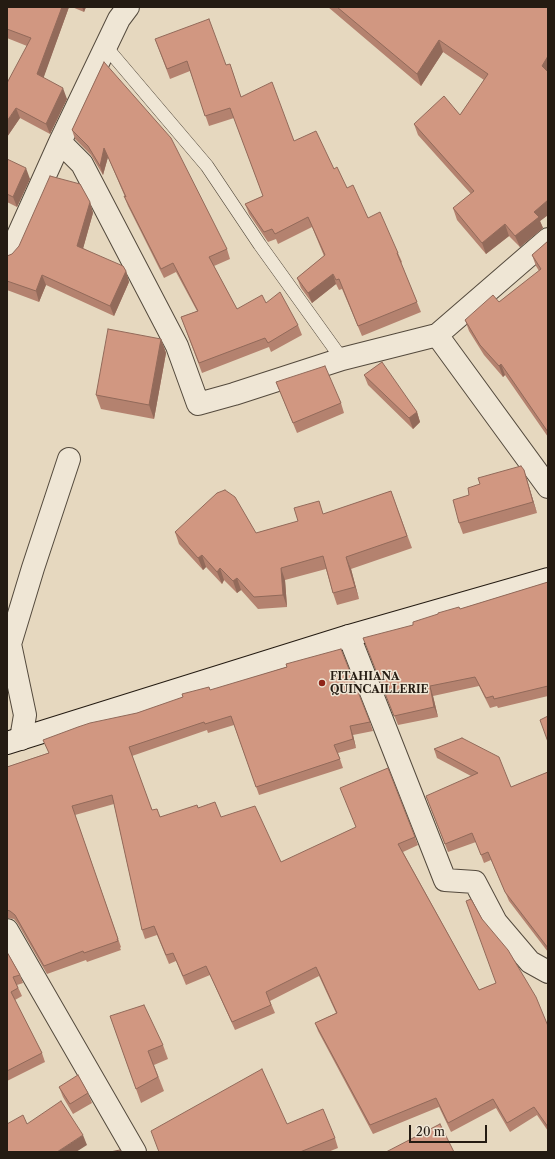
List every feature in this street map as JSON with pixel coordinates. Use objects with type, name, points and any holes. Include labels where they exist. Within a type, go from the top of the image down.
[{"type":"street","points":[[7,255],[11,251],[60,142],[119,19],[128,7]]},
{"type":"street","points":[[60,142],[82,164],[178,346],[198,404],[342,359],[437,335],[548,239]]},
{"type":"street","points":[[437,335],[548,486]]},
{"type":"street","points":[[14,741],[25,714],[10,644],[68,459]]},
{"type":"street","points":[[14,741],[349,636],[548,579]]},
{"type":"street","points":[[349,636],[445,880],[475,882],[496,922],[530,962],[548,972]]},
{"type":"street","points":[[7,930],[135,1152]]},
{"type":"lane","points":[[106,47],[207,166],[260,245],[342,359]]},
{"type":"building","points":[[7,7],[62,7],[37,74],[63,88],[46,124],[16,108],[7,121],[7,83],[31,38],[7,29]]},
{"type":"building","points":[[337,7],[548,7],[548,56],[542,66],[548,72],[548,200],[534,212],[539,217],[515,236],[505,224],[482,243],[453,208],[474,191],[414,124],[444,96],[460,115],[488,74],[439,40],[417,74]]},
{"type":"building","points":[[209,19],[226,65],[230,64],[241,97],[272,82],[294,141],[316,131],[334,169],[337,167],[347,188],[353,185],[368,218],[380,212],[417,302],[358,326],[339,279],[336,280],[333,274],[308,293],[297,278],[325,255],[308,217],[275,234],[272,229],[264,232],[245,204],[263,196],[230,108],[205,116],[187,61],[167,69],[155,39]]},
{"type":"building","points":[[104,62],[171,138],[227,249],[209,257],[237,309],[262,295],[266,303],[280,292],[298,325],[268,343],[265,338],[199,363],[181,317],[198,311],[173,263],[161,269],[124,196],[126,197],[104,148],[100,166],[88,146],[72,130]]},
{"type":"building","points":[[7,159],[26,168],[13,197],[7,194]]},
{"type":"building","points":[[50,176],[80,184],[90,202],[77,246],[123,266],[126,271],[110,306],[42,275],[36,291],[7,281],[7,256],[12,254],[19,246]]},
{"type":"building","points":[[548,241],[548,432],[501,364],[499,366],[480,345],[465,320],[493,295],[499,302],[541,269],[532,255]]},
{"type":"building","points":[[108,329],[161,339],[149,405],[96,395]]},
{"type":"building","points":[[382,362],[417,412],[409,418],[364,375]]},
{"type":"building","points":[[325,366],[341,403],[293,423],[276,382]]},
{"type":"building","points":[[521,466],[524,470],[533,502],[459,523],[453,500],[469,495],[468,488],[480,484],[478,478]]},
{"type":"building","points":[[225,490],[235,497],[256,533],[298,521],[294,508],[319,501],[323,514],[391,491],[407,536],[346,557],[355,587],[333,593],[323,556],[281,568],[283,595],[254,597],[237,578],[233,581],[220,568],[217,572],[202,555],[198,558],[175,532],[217,493]]},
{"type":"building","points":[[548,582],[548,686],[494,699],[493,696],[486,698],[475,677],[430,686],[434,707],[394,716],[363,638],[413,625],[413,622],[438,613],[459,607],[460,609]]},
{"type":"building","points":[[341,649],[370,722],[350,726],[353,739],[334,745],[340,759],[256,787],[231,716],[205,724],[204,722],[129,747],[152,810],[157,809],[160,817],[197,805],[198,808],[215,802],[221,817],[255,806],[281,862],[356,827],[340,788],[388,768],[415,837],[398,844],[479,990],[496,983],[466,901],[471,899],[482,919],[508,950],[536,997],[548,1026],[548,1127],[534,1107],[507,1123],[493,1099],[448,1123],[436,1098],[370,1125],[315,1023],[337,1013],[316,967],[266,992],[271,1005],[232,1022],[206,966],[183,976],[173,953],[166,955],[154,926],[142,930],[112,795],[72,806],[118,941],[84,953],[83,951],[44,966],[15,915],[7,910],[7,767],[49,753],[43,740],[78,727],[137,713],[183,697],[182,694],[209,687],[210,690],[287,667],[286,664]]},
{"type":"building","points":[[548,716],[548,742],[540,720]]},
{"type":"building","points":[[462,738],[499,757],[511,787],[548,772],[548,948],[505,892],[488,852],[481,855],[472,833],[445,844],[426,796],[478,773],[434,749]]},
{"type":"building","points":[[7,952],[20,975],[13,977],[18,988],[11,992],[42,1053],[7,1071]]},
{"type":"building","points":[[144,1005],[163,1045],[148,1051],[158,1077],[136,1089],[110,1016]]},
{"type":"building","points":[[262,1069],[287,1124],[323,1109],[335,1138],[300,1152],[159,1152],[151,1131]]},
{"type":"building","points":[[78,1075],[88,1093],[70,1104],[59,1087]]},
{"type":"building","points":[[61,1101],[83,1135],[57,1152],[7,1152],[7,1124],[23,1115],[27,1124]]},
{"type":"building","points":[[440,1124],[454,1152],[386,1152]]},
{"type":"building","points":[[120,1150],[122,1152],[110,1152]]},
{"type":"place","name":"FITAHIANA QUINCAILLERIE","points":[[322,683]]}]
